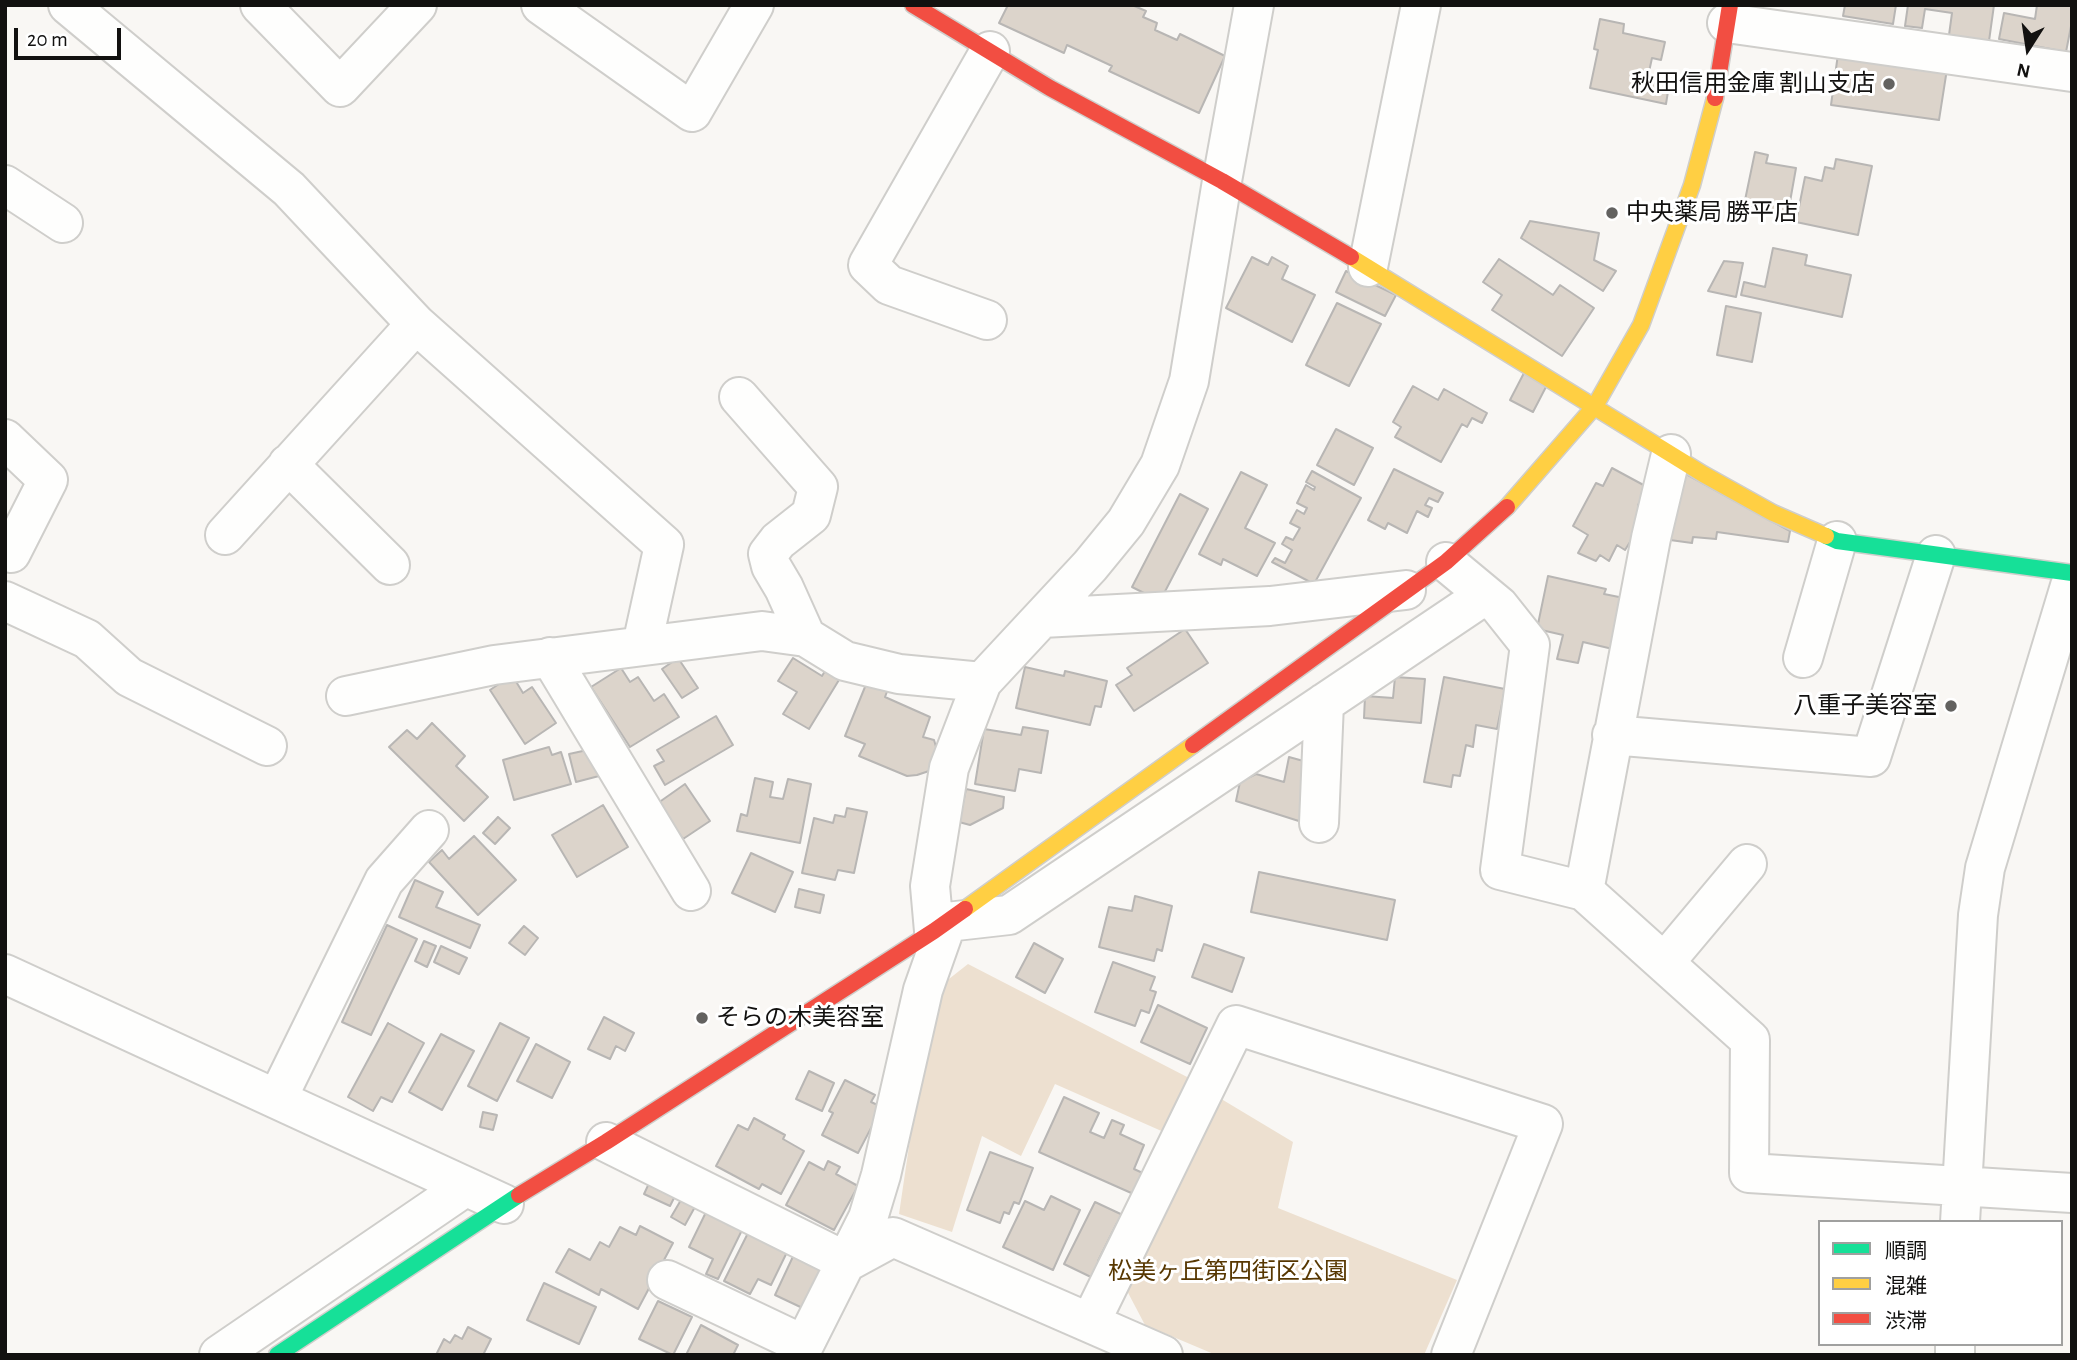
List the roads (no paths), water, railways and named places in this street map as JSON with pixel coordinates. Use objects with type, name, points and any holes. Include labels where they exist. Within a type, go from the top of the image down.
[{"type":"street","points":[[68,5],[289,189],[416,324],[664,545],[642,645]]},
{"type":"street","points":[[260,5],[340,87],[417,5]]},
{"type":"street","points":[[541,5],[692,112],[754,5]]},
{"type":"street","points":[[913,5],[1049,88],[1222,181],[1368,267],[1671,454],[1773,513],[1837,541],[2071,579],[1985,868],[1978,915],[1961,1204]]},
{"type":"street","points":[[667,1280],[801,1350],[868,1219],[941,926],[930,886],[949,768],[982,682],[1090,566],[1126,522],[1160,465],[1189,381],[1254,5]]},
{"type":"street","points":[[1368,267],[1421,5]]},
{"type":"street","points":[[276,1355],[504,1205],[941,926],[1446,562],[1508,506],[1595,405],[1641,325],[1688,196],[1713,111],[1729,14],[2072,72]]},
{"type":"street","points":[[987,320],[889,285],[868,265],[990,51]]},
{"type":"street","points":[[5,186],[63,223]]},
{"type":"street","points":[[225,535],[416,324]]},
{"type":"street","points":[[739,397],[818,486],[811,515],[778,541],[768,554],[771,566],[806,637]]},
{"type":"street","points":[[5,439],[48,480],[7,555]]},
{"type":"street","points":[[1584,891],[1651,538],[1671,454]]},
{"type":"street","points":[[288,464],[390,565]]},
{"type":"street","points":[[1803,658],[1837,541]]},
{"type":"street","points":[[1612,736],[1871,757],[1936,555]]},
{"type":"street","points":[[1446,562],[1499,606],[1530,645],[1500,870],[1584,891],[1750,1040],[1749,1174],[1961,1204],[2072,1193]]},
{"type":"street","points":[[1042,618],[1270,606],[1406,590]]},
{"type":"street","points":[[941,926],[1009,915],[1486,595]]},
{"type":"street","points":[[5,601],[87,639],[129,677],[267,746]]},
{"type":"street","points":[[346,696],[494,665],[762,631],[806,637],[845,661],[899,674],[982,682]]},
{"type":"street","points":[[550,657],[691,891]]},
{"type":"street","points":[[1319,823],[1324,703]]},
{"type":"street","points":[[277,1100],[384,881],[429,830]]},
{"type":"street","points":[[1664,963],[1747,864]]},
{"type":"street","points":[[5,974],[504,1205]]},
{"type":"street","points":[[1090,1323],[1236,1025],[1543,1124],[1451,1355]]},
{"type":"street","points":[[606,1142],[847,1262]]},
{"type":"street","points":[[219,1355],[466,1187]]},
{"type":"street","points":[[847,1262],[893,1237],[1163,1355]]},
{"type":"place","name":"秋田信用金庫 割山支店","points":[[1889,84]]},
{"type":"place","name":"中央薬局 勝平店","points":[[1612,213]]},
{"type":"place","name":"八重子美容室","points":[[1951,706]]},
{"type":"place","name":"そらの木美容室","points":[[702,1018]]},
{"type":"park label","name":"松美ヶ丘第四街区公園","points":[[1228,1272]]}]
